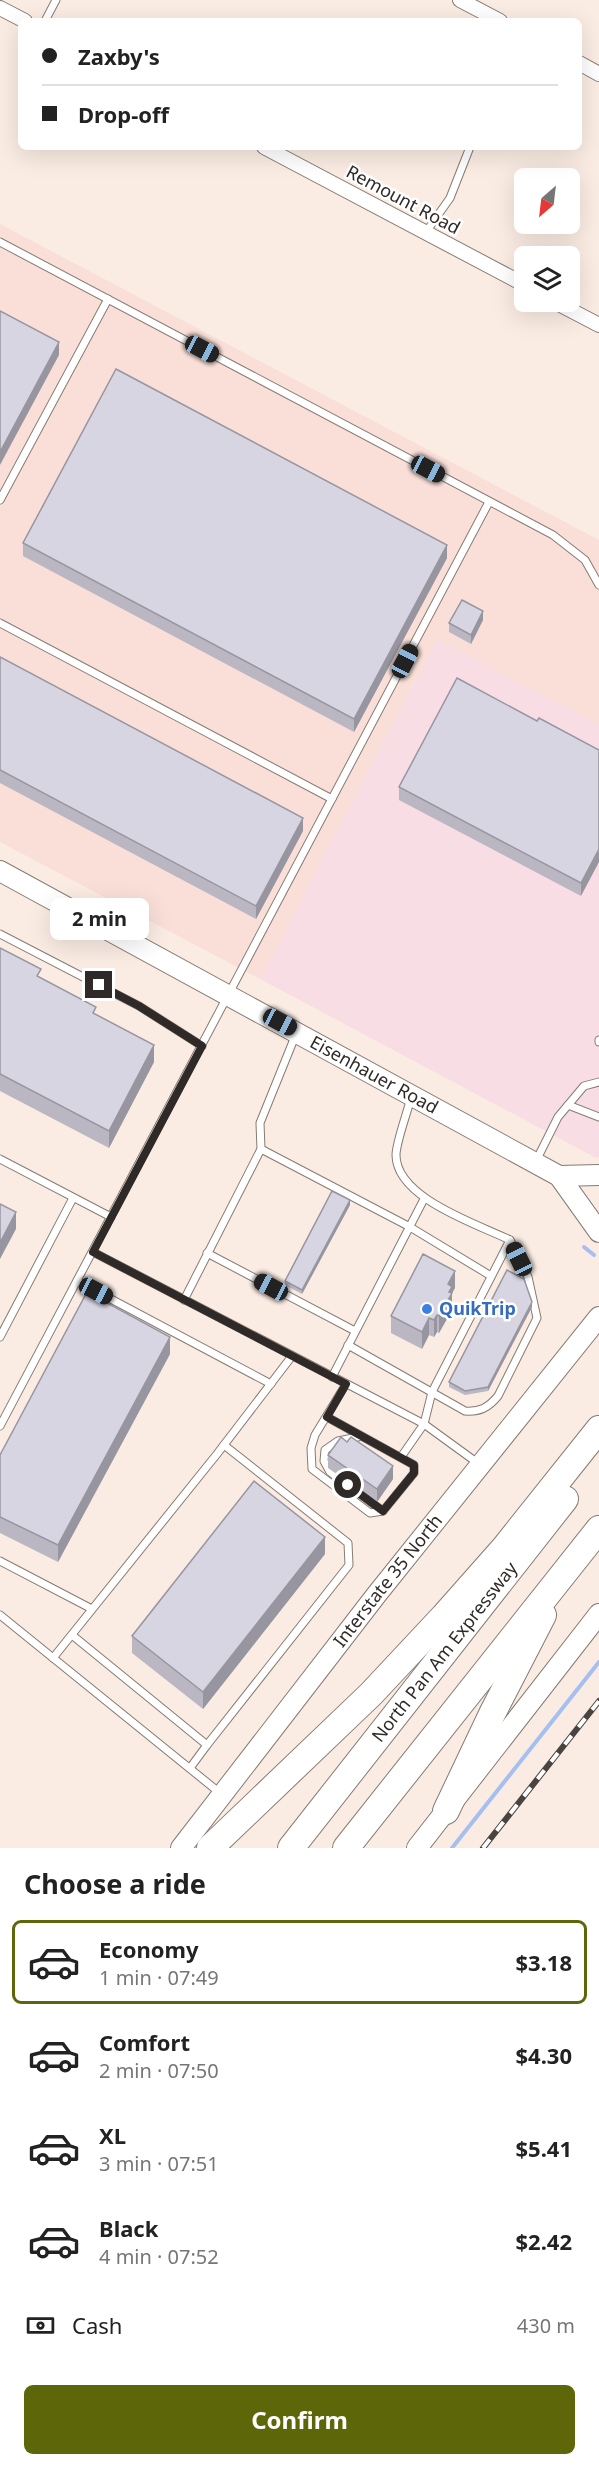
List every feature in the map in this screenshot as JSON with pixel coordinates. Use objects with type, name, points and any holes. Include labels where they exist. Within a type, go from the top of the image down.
[{"type":"highway","points":[[210,1848],[317,1747],[414,1649],[499,1553],[599,1429]]},
{"type":"highway","name":"North Pan Am Expressway","points":[[291,1848],[599,1456]]},
{"type":"highway","points":[[346,1848],[599,1529]]},
{"type":"highway","points":[[446,1811],[492,1713],[568,1568]]},
{"type":"main road","name":"Eisenhauer Road","points":[[0,871],[297,1031],[535,1163],[599,1186]]},
{"type":"main road","points":[[568,1176],[599,1175]]},
{"type":"main road","name":"Eisenhauer Road","points":[[568,1176],[573,1196],[599,1210]]},
{"type":"main road","points":[[573,1196],[599,1232]]},
{"type":"main road","name":"Interstate 35 North","points":[[181,1848],[377,1594],[595,1325],[599,1299]]},
{"type":"main road","points":[[417,1848],[599,1614]]},
{"type":"street","points":[[460,0],[494,18]]},
{"type":"street","points":[[0,8],[19,18]]},
{"type":"street","points":[[582,65],[599,74]]},
{"type":"street","name":"Remount Road","points":[[270,150],[514,279]]},
{"type":"street","points":[[574,312],[599,325]]},
{"type":"lane","points":[[47,18],[56,0]]},
{"type":"lane","points":[[426,232],[450,198],[469,150]]},
{"type":"lane","points":[[0,242],[553,535],[585,560],[599,585]]},
{"type":"lane","points":[[0,500],[108,299]]},
{"type":"lane","points":[[0,1426],[489,502]]},
{"type":"lane","points":[[0,623],[332,799]]},
{"type":"lane","points":[[0,934],[139,1006],[202,1046]]},
{"type":"lane","points":[[184,1300],[261,1149],[260,1123],[297,1031]]},
{"type":"lane","points":[[535,1163],[558,1117],[584,1086],[599,1082]]},
{"type":"lane","points":[[348,1345],[465,1411],[477,1412],[490,1406],[498,1396],[537,1318],[528,1277],[510,1240],[424,1199],[409,1186],[399,1172],[396,1154],[412,1094]]},
{"type":"lane","points":[[568,1106],[599,1117]]},
{"type":"lane","points":[[261,1149],[410,1227],[491,1276]]},
{"type":"lane","points":[[0,1159],[111,1217]]},
{"type":"lane","points":[[0,1336],[73,1198]]},
{"type":"lane","points":[[332,1377],[424,1199]]},
{"type":"lane","points":[[401,1457],[424,1424],[432,1392],[510,1240]]},
{"type":"lane","points":[[93,1252],[424,1424],[481,1466]]},
{"type":"lane","points":[[207,1253],[355,1331]]},
{"type":"lane","points":[[77,1281],[271,1384]]},
{"type":"lane","points":[[53,1658],[225,1445],[292,1356]]},
{"type":"lane","points":[[327,1417],[414,1465],[414,1473],[383,1511],[370,1513],[312,1469],[313,1442],[327,1417],[346,1384]]},
{"type":"lane","points":[[362,1436],[338,1441],[325,1450],[324,1461],[330,1472],[383,1511]]},
{"type":"lane","points":[[190,1768],[349,1565],[348,1543],[225,1445]]},
{"type":"lane","points":[[0,1561],[92,1609]]},
{"type":"lane","points":[[0,1615],[222,1794]]},
{"type":"lane","points":[[72,1635],[207,1745]]},
{"type":"shaded area","points":[[0,224],[599,540],[599,725],[437,639],[260,979],[0,842]]},
{"type":"shaded area","points":[[437,639],[599,725],[599,1157],[596,1158],[260,979]]},
{"type":"building","points":[[0,311],[59,342],[0,452]]},
{"type":"building","points":[[116,369],[447,545],[354,719],[23,543]]},
{"type":"building","points":[[462,600],[483,611],[471,635],[449,623]]},
{"type":"building","points":[[0,657],[303,818],[256,906],[0,770]]},
{"type":"building","points":[[457,678],[537,721],[539,718],[599,750],[599,849],[581,883],[399,787]]},
{"type":"building","points":[[0,948],[41,969],[37,976],[96,1007],[93,1013],[154,1045],[109,1131],[0,1074]]},
{"type":"building","points":[[332,1191],[350,1200],[302,1290],[285,1281]]},
{"type":"building","points":[[0,1204],[16,1212],[0,1243]]},
{"type":"building","name":"QuikTrip","points":[[423,1254],[455,1271],[448,1284],[452,1287],[449,1292],[452,1293],[439,1316],[437,1315],[434,1320],[429,1318],[422,1332],[391,1316]]},
{"type":"building","name":"QuikTrip","points":[[507,1270],[524,1279],[532,1302],[488,1387],[465,1391],[449,1382]]},
{"type":"building","points":[[87,1292],[170,1337],[58,1545],[0,1517],[0,1455]]},
{"type":"building","points":[[341,1437],[347,1442],[351,1437],[393,1466],[377,1489],[328,1455]]},
{"type":"building","points":[[254,1481],[325,1537],[203,1692],[132,1636]]},
{"type":"waterway","points":[[584,1247],[594,1255]]},
{"type":"waterway","points":[[452,1848],[599,1662]]},
{"type":"railway","points":[[483,1848],[599,1701]]},
{"type":"place","name":"QuikTrip","points":[[427,1309]]},
{"type":"route","points":[[99,985],[139,1006],[202,1046],[93,1252],[346,1384],[327,1417],[414,1465],[414,1473],[383,1511],[348,1485]]}]
